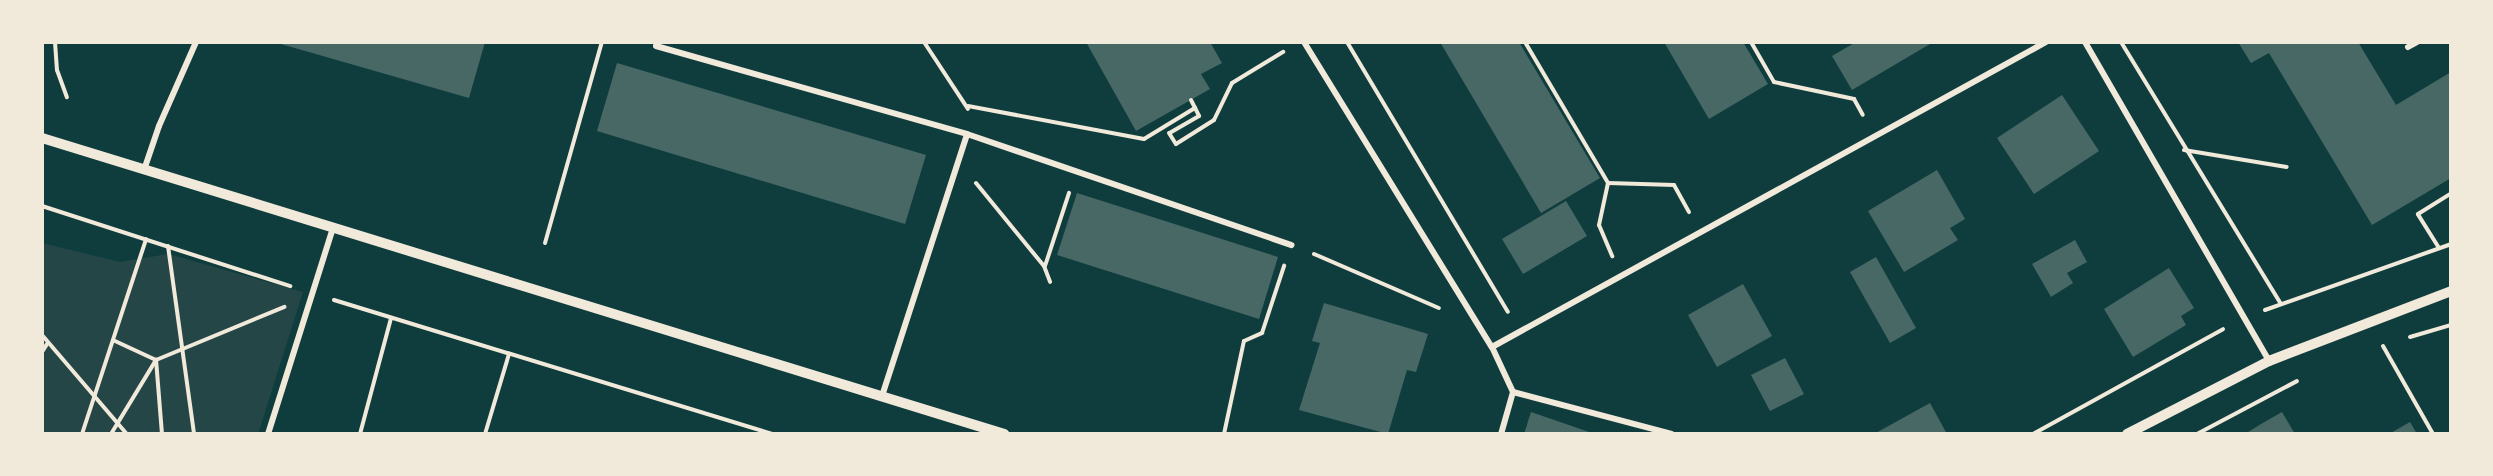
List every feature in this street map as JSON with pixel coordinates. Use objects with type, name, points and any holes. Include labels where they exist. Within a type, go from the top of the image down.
[{"type":"street","points":[[144,170],[159,126],[196,42]]},
{"type":"street","points":[[658,42],[656,46],[967,134],[1076,174],[1292,245]]},
{"type":"street","points":[[1304,42],[1492,347],[1513,392],[1501,434]]},
{"type":"street","points":[[1492,347],[2046,42]]},
{"type":"street","points":[[2085,42],[2269,361]]},
{"type":"street","points":[[2408,47],[2417,42]]},
{"type":"street","points":[[882,396],[967,134]]},
{"type":"street","points":[[42,138],[1004,434]]},
{"type":"street","points":[[268,434],[315,294],[333,228]]},
{"type":"street","points":[[2127,434],[2269,361],[2451,291]]},
{"type":"street","points":[[1513,392],[1672,434]]},
{"type":"path","points":[[55,42],[57,70],[68,97]]},
{"type":"path","points":[[544,243],[602,42]]},
{"type":"path","points":[[924,42],[968,106],[970,176],[1044,266],[1050,282]]},
{"type":"path","points":[[1347,42],[1520,332]]},
{"type":"path","points":[[1525,42],[1608,183],[1599,225],[1621,276]]},
{"type":"path","points":[[1751,42],[1774,82],[1854,99],[1874,135]]},
{"type":"path","points":[[2121,42],[2184,150],[2282,304]]},
{"type":"path","points":[[1191,100],[1199,116],[1169,133],[1176,144],[1214,120],[1233,83],[1289,48]]},
{"type":"path","points":[[968,106],[1144,139],[1195,108]]},
{"type":"path","points":[[2184,150],[2287,167]]},
{"type":"path","points":[[1044,266],[1076,174]]},
{"type":"path","points":[[1608,183],[1674,185],[1699,232]]},
{"type":"path","points":[[2439,248],[2418,214],[2451,193]]},
{"type":"path","points":[[42,206],[315,294],[773,434]]},
{"type":"path","points":[[82,434],[147,239]]},
{"type":"path","points":[[1224,434],[1244,341],[1262,333],[1292,245],[1478,324]]},
{"type":"path","points":[[168,246],[194,434]]},
{"type":"path","points":[[111,434],[156,360],[315,294]]},
{"type":"path","points":[[360,434],[392,318]]},
{"type":"path","points":[[2405,339],[2451,325]]},
{"type":"path","points":[[42,335],[47,344],[95,395],[127,434]]},
{"type":"path","points":[[113,340],[156,360]]},
{"type":"path","points":[[2374,350],[2394,342]]},
{"type":"path","points":[[42,352],[47,344]]},
{"type":"path","points":[[2383,346],[2433,434]]},
{"type":"path","points":[[485,434],[509,354]]},
{"type":"path","points":[[156,360],[162,434]]},
{"type":"path","points":[[2197,434],[2301,379]]},
{"type":"shaded area","points":[[42,243],[120,262],[168,254],[303,292],[258,434],[42,434]]},
{"type":"building","points":[[274,42],[485,42],[469,98]]},
{"type":"building","points":[[1086,42],[1210,42],[1222,63],[1201,74],[1210,89],[1136,131]]},
{"type":"building","points":[[1440,42],[1519,42],[1600,178],[1541,213]]},
{"type":"building","points":[[1664,42],[1743,42],[1768,84],[1709,119]]},
{"type":"building","points":[[1856,42],[1929,42],[1930,44],[1852,90],[1832,56]]},
{"type":"building","points":[[2238,42],[2358,42],[2396,105],[2451,72],[2451,178],[2372,225],[2269,53],[2251,63]]},
{"type":"building","points":[[617,63],[926,155],[905,224],[597,131]]},
{"type":"building","points":[[2062,95],[2099,151],[2034,194],[1997,138]]},
{"type":"building","points":[[1937,170],[1965,219],[1950,228],[1958,240],[1904,272],[1868,211]]},
{"type":"building","points":[[1077,193],[1278,257],[1259,319],[1057,255]]},
{"type":"building","points":[[1566,201],[1587,236],[1523,274],[1502,239]]},
{"type":"building","points":[[2075,240],[2087,262],[2067,273],[2073,283],[2051,297],[2032,264]]},
{"type":"building","points":[[1876,257],[1916,328],[1890,343],[1850,272]]},
{"type":"building","points":[[2169,268],[2194,308],[2181,316],[2186,325],[2133,357],[2104,309]]},
{"type":"building","points":[[1743,284],[1772,336],[1717,367],[1688,315]]},
{"type":"building","points":[[1324,303],[1428,334],[1416,372],[1407,370],[1388,434],[1299,410],[1320,343],[1312,341]]},
{"type":"building","points":[[1785,358],[1804,394],[1770,411],[1751,375]]},
{"type":"building","points":[[1930,403],[1947,434],[1874,434]]},
{"type":"building","points":[[1531,412],[1595,434],[1524,434]]},
{"type":"building","points":[[2282,412],[2295,434],[2245,434],[2261,424]]},
{"type":"building","points":[[2410,422],[2417,434],[2389,434]]}]
